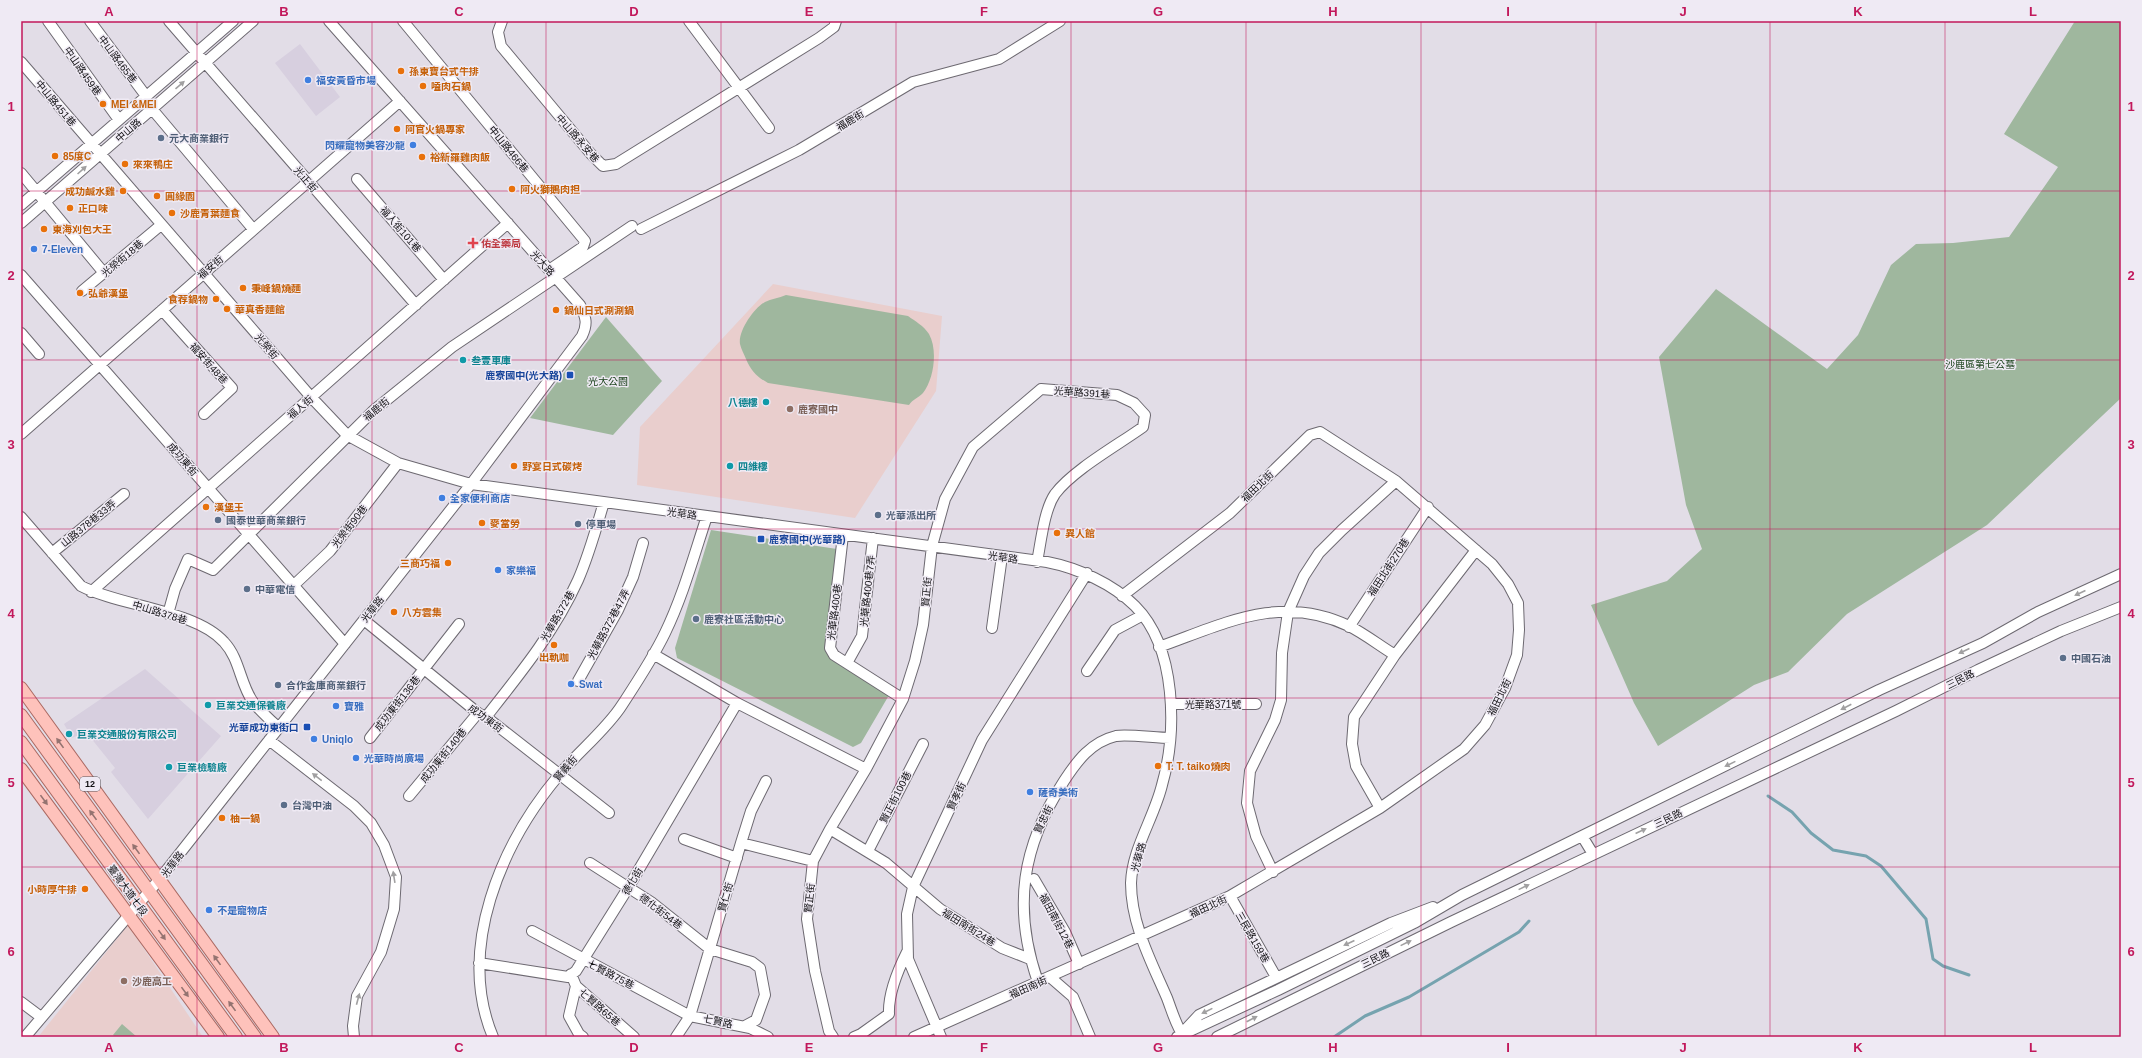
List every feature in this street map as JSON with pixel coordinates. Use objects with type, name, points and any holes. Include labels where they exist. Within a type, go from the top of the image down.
[{"type":"main road","name":"12","points":[[21,688],[158,881],[273,1037]]},
{"type":"main road","name":"臺灣大道七段","points":[[21,716],[255,1037]]},
{"type":"main road","name":"臺灣大道七段","points":[[21,742],[236,1037]]},
{"type":"main road","name":"臺灣大道七段","points":[[21,769],[218,1037]]},
{"type":"main road","name":"臺灣大道七段","points":[[148,892],[171,897]]},
{"type":"street","name":"中山路459巷","points":[[48,21],[119,120]]},
{"type":"street","name":"中山路465巷","points":[[90,21],[146,96]]},
{"type":"street","name":"光正街","points":[[169,21],[416,305]]},
{"type":"street","name":"中山路","points":[[21,205],[233,21]]},
{"type":"street","name":"中山路","points":[[21,223],[253,21]]},
{"type":"street","name":"光大路","points":[[329,21],[580,305],[586,316],[587,327],[582,336],[471,484]]},
{"type":"street","name":"中山路466巷","points":[[403,21],[585,241],[583,247],[549,270]]},
{"type":"street","name":"中山路永安巷","points":[[502,21],[498,32],[501,46],[591,154],[603,166],[616,164],[819,38],[834,27],[836,21]]},
{"type":"street","points":[[689,21],[769,128]]},
{"type":"street","name":"福鹿街","points":[[168,614],[175,589],[188,559],[214,570],[373,410],[452,347],[556,278],[637,228],[799,150],[913,82],[999,59],[1060,21]]},
{"type":"street","name":"中山路451巷","points":[[21,62],[100,155]]},
{"type":"street","name":"福安街","points":[[21,434],[400,101]]},
{"type":"street","points":[[152,109],[254,229]]},
{"type":"street","name":"光榮街","points":[[100,155],[311,397],[347,435],[398,462],[471,484]]},
{"type":"street","points":[[21,173],[104,273]]},
{"type":"street","name":"福人街101巷","points":[[357,179],[444,280]]},
{"type":"street","name":"福人街","points":[[91,592],[508,223]]},
{"type":"street","name":"光榮街18巷","points":[[82,291],[161,225]]},
{"type":"street","name":"成功東街","points":[[21,275],[345,644]]},
{"type":"street","name":"福安街48巷","points":[[162,310],[232,388],[204,414]]},
{"type":"street","points":[[21,334],[39,354]]},
{"type":"street","name":"光華路391巷","points":[[932,546],[945,499],[974,447],[1041,389],[1117,394],[1134,403],[1145,415],[1143,428],[1077,474],[1055,494],[1046,516],[1037,562]]},
{"type":"street","name":"福田北街","points":[[1122,596],[1230,513],[1310,435],[1320,432],[1396,481],[1428,507],[1492,564],[1508,584],[1518,603],[1519,630],[1517,656],[1505,688],[1485,725],[1464,749],[1380,808],[1273,872],[1230,896],[1141,936]]},
{"type":"street","name":"光榮街90巷","points":[[294,585],[330,551],[398,462]]},
{"type":"street","points":[[1273,872],[1256,836],[1247,803],[1250,771],[1274,720],[1281,700],[1282,653],[1288,612],[1304,576],[1319,553],[1396,481]]},
{"type":"street","name":"光華路","points":[[25,1037],[158,881],[471,484],[932,546],[1072,568],[1087,574],[1135,606],[1143,615],[1159,647],[1167,669],[1170,704],[1170,738],[1168,765],[1162,786],[1155,810],[1137,853],[1131,882],[1133,910],[1141,936],[1181,1036]]},
{"type":"street","name":"山路378巷33弄","points":[[52,553],[124,494]]},
{"type":"street","name":"光華路372巷","points":[[482,715],[535,655],[577,582],[589,554],[604,502]]},
{"type":"street","name":"福田北街270巷","points":[[1349,626],[1428,507]]},
{"type":"street","name":"賢義街","points":[[493,1037],[484,1012],[479,963],[489,901],[501,868],[525,821],[559,775],[621,707],[653,654],[677,605],[707,516]]},
{"type":"street","name":"中山路378巷","points":[[21,517],[81,586],[91,592],[168,614],[210,629],[224,641],[232,653],[252,701],[279,728]]},
{"type":"street","name":"光華路400巷","points":[[843,535],[830,648],[834,656],[903,699]]},
{"type":"street","name":"光華路400巷7弄","points":[[847,663],[862,636],[873,538]]},
{"type":"street","name":"光華路372巷47弄","points":[[578,680],[618,610],[633,577],[643,543]]},
{"type":"street","name":"賢正街","points":[[834,1037],[829,1030],[815,971],[807,919],[813,861],[830,829],[866,769],[903,699],[915,661],[923,625],[932,546]]},
{"type":"street","points":[[1380,808],[1356,766],[1352,737],[1354,717],[1395,655],[1476,550]]},
{"type":"street","points":[[992,628],[1002,556]]},
{"type":"street","name":"三民路","points":[[1181,1036],[1416,922],[1462,895],[1879,690],[1983,643],[2038,612],[2119,573]]},
{"type":"street","name":"賢孝街","points":[[941,1037],[908,959],[907,914],[913,887],[982,740],[1087,574]]},
{"type":"street","name":"三民路","points":[[1217,1037],[1319,986],[1593,854],[1896,711],[1978,670],[2061,631],[2121,607]]},
{"type":"street","points":[[1159,647],[1233,620],[1266,612],[1302,612],[1349,626],[1395,655]]},
{"type":"street","points":[[1087,672],[1116,630],[1143,615]]},
{"type":"street","name":"成功東街","points":[[364,620],[482,715],[609,813]]},
{"type":"street","name":"成功東街136巷","points":[[370,738],[459,624]]},
{"type":"street","points":[[653,654],[737,703],[866,769]]},
{"type":"street","name":"德化街","points":[[572,974],[585,960],[737,703]]},
{"type":"street","name":"光華路371號","points":[[1170,704],[1256,704]]},
{"type":"street","name":"成功東街140巷","points":[[409,796],[482,715]]},
{"type":"street","name":"賢忠街","points":[[1038,982],[1030,959],[1024,919],[1026,867],[1040,822],[1075,764],[1091,747],[1116,736],[1170,738]]},
{"type":"street","points":[[269,740],[354,806],[371,823],[384,844],[396,876],[394,909],[381,952],[357,996],[353,1026],[354,1037]]},
{"type":"street","name":"賢正街100巷","points":[[868,851],[923,744]]},
{"type":"street","name":"賢仁街","points":[[690,1016],[751,811],[766,781]]},
{"type":"street","points":[[830,829],[886,863],[913,887]]},
{"type":"street","points":[[1582,836],[1593,854]]},
{"type":"street","points":[[684,839],[737,858]]},
{"type":"street","points":[[741,843],[813,861]]},
{"type":"street","name":"德化街54巷","points":[[590,863],[650,902],[710,949]]},
{"type":"street","name":"福田南街12巷","points":[[1034,879],[1065,932],[1079,964]]},
{"type":"street","name":"福田南街24巷","points":[[913,887],[940,909],[996,944],[1030,959]]},
{"type":"street","name":"三民路","points":[[1181,1036],[1199,1015],[1392,923],[1462,895]]},
{"type":"street","name":"三民路159巷","points":[[1230,896],[1276,977]]},
{"type":"street","name":"七賢路75巷","points":[[532,931],[690,1016]]},
{"type":"street","name":"福田南街","points":[[914,1037],[1141,936]]},
{"type":"street","points":[[710,949],[752,962],[760,968],[765,995],[756,1020],[745,1026]]},
{"type":"street","points":[[854,1037],[861,1034],[888,1014],[888,1002],[894,986],[896,974],[908,950]]},
{"type":"street","points":[[479,963],[568,977],[572,974]]},
{"type":"street","name":"七賢路65巷","points":[[572,974],[576,986],[634,1037]]},
{"type":"street","points":[[1050,977],[1072,997],[1090,1037]]},
{"type":"street","points":[[576,986],[569,1016],[579,1034],[583,1037]]},
{"type":"street","points":[[21,1002],[41,1017]]},
{"type":"street","name":"七賢路","points":[[676,1037],[690,1016],[745,1026],[768,1037]]},
{"type":"shaded area","name":"福安黃昏市場","points":[[300,44],[340,97],[316,116],[275,63]]},
{"type":"shaded area","name":"鹿寮國中","points":[[773,284],[942,316],[936,391],[855,518],[637,485],[640,427]]},
{"type":"shaded area","name":"巨業交通保養廠","points":[[145,669],[221,736],[148,819],[111,772],[115,768],[86,732],[72,738],[64,724]]},
{"type":"shaded area","name":"沙鹿高工","points":[[128,925],[203,1037],[38,1037]]},
{"type":"green space","name":"沙鹿區第七公墓","points":[[2075,21],[2121,21],[2121,398],[1987,525],[1847,614],[1788,672],[1754,685],[1658,746],[1634,703],[1591,605],[1667,581],[1702,549],[1686,505],[1659,357],[1716,289],[1827,369],[1858,335],[1891,265],[1916,244],[1953,243],[2009,237],[2058,167],[2004,134]]},
{"type":"green space","points":[[786,295],[908,316],[925,329],[932,341],[934,364],[930,380],[923,393],[909,405],[768,383],[761,378],[750,367],[742,350],[740,339],[744,327],[756,309],[767,301]]},
{"type":"green space","name":"光大公園","points":[[606,317],[662,381],[613,435],[530,418]]},
{"type":"green space","points":[[711,530],[837,549],[828,633],[839,657],[892,690],[861,743],[853,747],[677,658],[675,648]]},
{"type":"green space","points":[[122,1024],[137,1037],[115,1037],[113,1035]]},
{"type":"waterway","points":[[1768,796],[1792,812],[1811,833],[1833,850],[1866,856],[1881,866],[1926,919],[1933,959],[1943,966],[1969,975]]},
{"type":"waterway","points":[[1334,1037],[1365,1016],[1409,997],[1519,932],[1529,921]]},
{"type":"place","name":"孫東寶台式牛排","points":[[401,71]]},
{"type":"place","name":"福安黃昏市場","points":[[308,80]]},
{"type":"place","name":"嗑肉石鍋","points":[[423,86]]},
{"type":"place","name":"MEI &MEI","points":[[103,104]]},
{"type":"place","name":"阿官火鍋專家","points":[[397,129]]},
{"type":"place","name":"元大商業銀行","points":[[161,138]]},
{"type":"place","name":"閃耀寵物美容沙龍","points":[[413,145]]},
{"type":"place","name":"85度C","points":[[55,156]]},
{"type":"place","name":"裕新羅雞肉飯","points":[[422,157]]},
{"type":"place","name":"來來鴨庄","points":[[125,164]]},
{"type":"place","name":"阿火獅鵝肉担","points":[[512,189]]},
{"type":"place","name":"成功鹹水雞","points":[[123,191]]},
{"type":"place","name":"圓緣園","points":[[157,196]]},
{"type":"place","name":"正口味","points":[[70,208]]},
{"type":"place","name":"沙鹿青葉麵食","points":[[172,213]]},
{"type":"place","name":"東海刈包大王","points":[[44,229]]},
{"type":"place","name":"佑全藥局","points":[[473,243]]},
{"type":"place","name":"7-Eleven","points":[[34,249]]},
{"type":"place","name":"秉峰鍋燒麵","points":[[243,288]]},
{"type":"place","name":"弘爺漢堡","points":[[80,293]]},
{"type":"place","name":"食荐鍋物","points":[[216,299]]},
{"type":"place","name":"華真香麵館","points":[[227,309]]},
{"type":"place","name":"鍋仙日式涮涮鍋","points":[[556,310]]},
{"type":"place","name":"叁壹車庫","points":[[463,360]]},
{"type":"place","name":"鹿寮國中(光大路)","points":[[570,375]]},
{"type":"place","name":"八德樓","points":[[766,402]]},
{"type":"place","name":"鹿寮國中","points":[[790,409]]},
{"type":"place","name":"野宴日式碳烤","points":[[514,466]]},
{"type":"place","name":"四維樓","points":[[730,466]]},
{"type":"place","name":"全家便利商店","points":[[442,498]]},
{"type":"place","name":"漢堡王","points":[[206,507]]},
{"type":"place","name":"光華派出所","points":[[878,515]]},
{"type":"place","name":"國泰世華商業銀行","points":[[218,520]]},
{"type":"place","name":"麥當勞","points":[[482,523]]},
{"type":"place","name":"停車場","points":[[578,524]]},
{"type":"place","name":"異人館","points":[[1057,533]]},
{"type":"place","name":"鹿寮國中(光華路)","points":[[761,539]]},
{"type":"place","name":"三商巧福","points":[[448,563]]},
{"type":"place","name":"家樂福","points":[[498,570]]},
{"type":"place","name":"中華電信","points":[[247,589]]},
{"type":"place","name":"八方雲集","points":[[394,612]]},
{"type":"place","name":"鹿寮社區活動中心","points":[[696,619]]},
{"type":"place","name":"出軌咖","points":[[554,645]]},
{"type":"place","name":"中國石油","points":[[2063,658]]},
{"type":"place","name":"Swat","points":[[571,684]]},
{"type":"place","name":"合作金庫商業銀行","points":[[278,685]]},
{"type":"place","name":"巨業交通保養廠","points":[[208,705]]},
{"type":"place","name":"寶雅","points":[[336,706]]},
{"type":"place","name":"光華成功東街口","points":[[307,727]]},
{"type":"place","name":"巨業交通股份有限公司","points":[[69,734]]},
{"type":"place","name":"Uniqlo","points":[[314,739]]},
{"type":"place","name":"光華時尚廣場","points":[[356,758]]},
{"type":"place","name":"T. T. taiko燒肉","points":[[1158,766]]},
{"type":"place","name":"巨業檢驗廠","points":[[169,767]]},
{"type":"place","name":"薩奇美術","points":[[1030,792]]},
{"type":"place","name":"台灣中油","points":[[284,805]]},
{"type":"place","name":"柚一鍋","points":[[222,818]]},
{"type":"place","name":"小時厚牛排","points":[[85,889]]},
{"type":"place","name":"不是寵物店","points":[[209,910]]},
{"type":"place","name":"沙鹿高工","points":[[124,981]]}]
